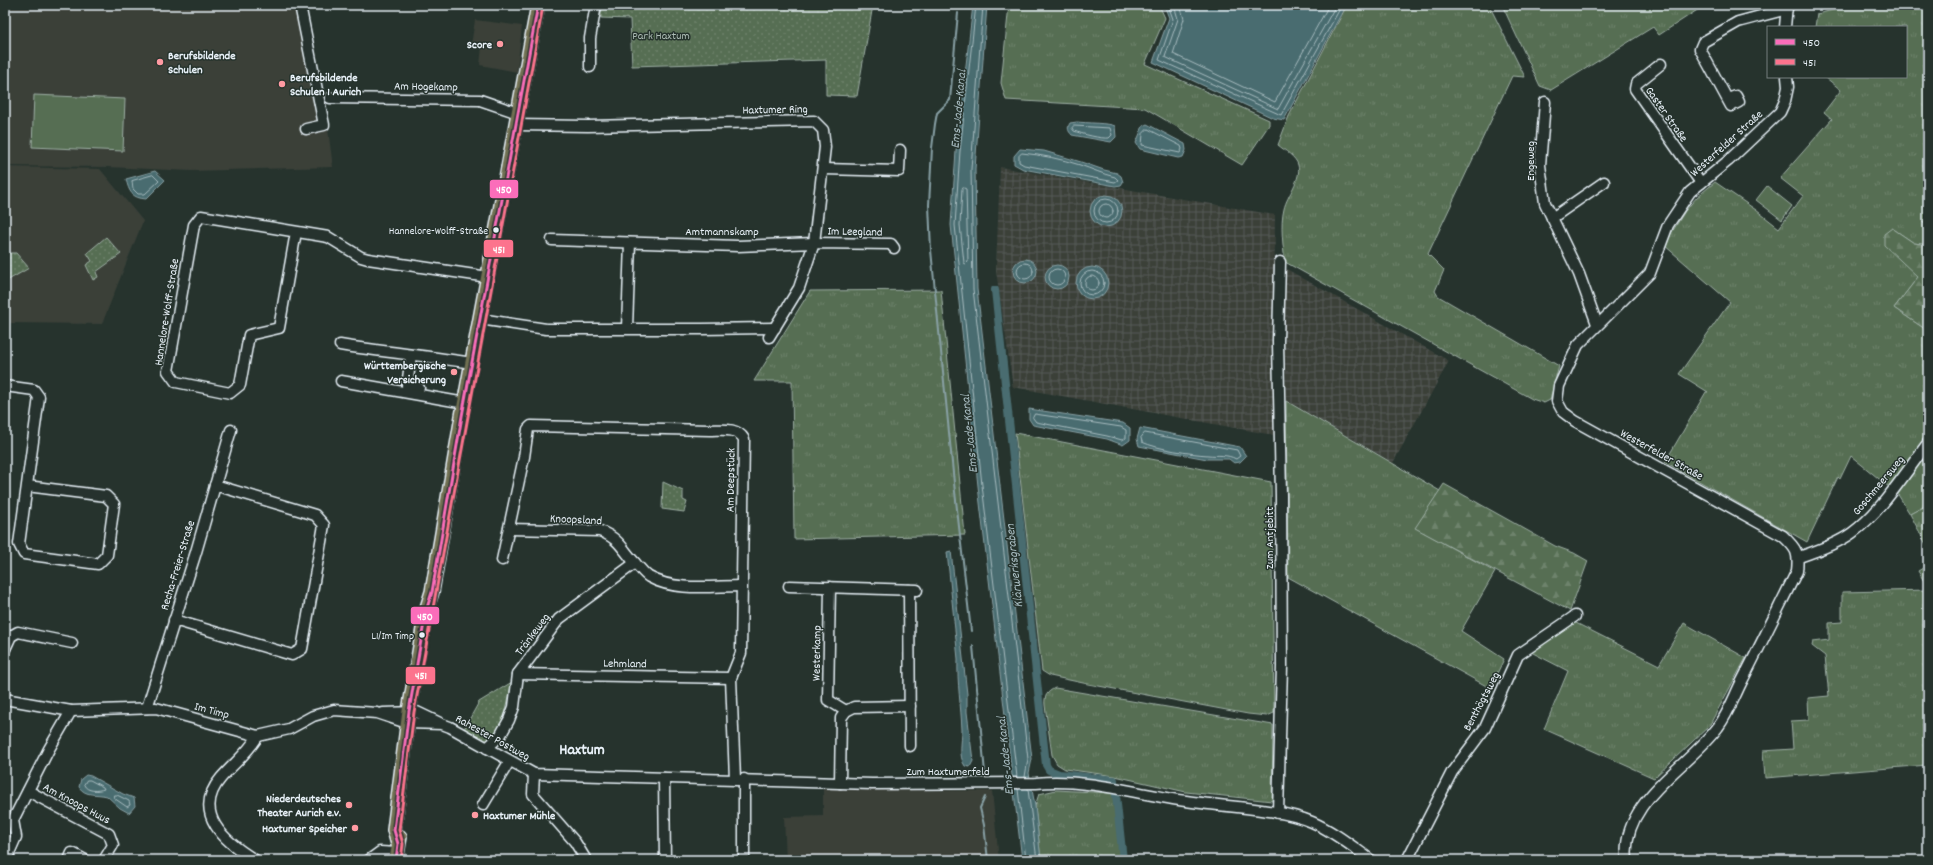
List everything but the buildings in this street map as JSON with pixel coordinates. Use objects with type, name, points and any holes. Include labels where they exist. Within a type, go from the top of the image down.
[{"type":"main road","points":[[397,853],[394,830],[412,718],[426,612],[432,592],[480,319],[538,5]]},
{"type":"street","points":[[300,5],[324,125],[306,129]]},
{"type":"street","points":[[590,67],[590,38],[596,5]]},
{"type":"street","points":[[1728,100],[1700,48],[1703,42],[1738,22],[1787,7],[1785,26]]},
{"type":"street","name":"Gaster Straße","points":[[1660,64],[1636,84],[1635,89],[1701,183]]},
{"type":"street","name":"Westerfelder Straße","points":[[1787,78],[1788,87],[1785,101],[1780,112],[1728,161],[1690,192],[1668,225],[1650,273],[1597,324],[1578,345],[1559,386],[1557,401],[1563,412],[1575,421],[1783,536],[1794,546],[1799,557]]},
{"type":"street","name":"Am Hogekamp","points":[[330,98],[480,100],[517,119]]},
{"type":"street","name":"Engeweg","points":[[1545,102],[1540,165],[1545,203],[1579,274],[1597,324]]},
{"type":"street","name":"Haxtumer Ring","points":[[517,119],[588,126],[814,122],[822,130],[825,147],[824,169],[814,243],[799,288],[769,337]]},
{"type":"street","points":[[824,169],[899,171],[900,150]]},
{"type":"street","points":[[1552,218],[1604,182]]},
{"type":"street","name":"Hannelore-Wolff-Straße","points":[[296,232],[279,328],[249,336],[240,385],[230,393],[176,382],[168,371],[194,224],[201,216],[328,237],[361,257],[488,277]]},
{"type":"street","name":"Amtmannskamp","points":[[552,240],[738,246],[814,243]]},
{"type":"street","points":[[627,328],[630,243]]},
{"type":"street","name":"Im Leegland","points":[[814,243],[891,244],[894,248]]},
{"type":"street","name":"Zum Antjebitt","points":[[1278,813],[1282,666],[1278,341],[1280,262]]},
{"type":"street","points":[[480,319],[546,329],[774,328]]},
{"type":"street","points":[[340,345],[411,356],[426,356],[473,362]]},
{"type":"street","points":[[411,356],[407,386],[454,395]]},
{"type":"street","points":[[341,381],[465,403]]},
{"type":"street","points":[[5,386],[34,390],[39,397],[19,544],[24,554],[98,564],[107,555],[114,504],[106,496],[27,486]]},
{"type":"street","name":"Am Deepstück","points":[[502,560],[524,457],[528,429],[531,426],[649,427],[670,430],[735,431],[742,435],[744,439],[741,653],[731,678],[740,779],[744,860]]},
{"type":"street","name":"Recha-Freier-Straße","points":[[147,708],[196,552],[231,430]]},
{"type":"street","name":"Goschmeersweg","points":[[1799,557],[1822,549],[1851,534],[1871,518],[1928,443]]},
{"type":"street","points":[[174,620],[292,655],[302,649],[324,525],[315,515],[215,484]]},
{"type":"street","name":"Knoopsland","points":[[509,529],[600,531],[613,536],[635,563],[648,576],[665,583],[681,586],[741,586]]},
{"type":"street","points":[[1627,860],[1626,851],[1630,828],[1640,809],[1659,786],[1701,748],[1719,725],[1797,571],[1799,557]]},
{"type":"street","name":"Tränkeweg","points":[[487,748],[500,736],[514,707],[518,674],[559,619],[635,563]]},
{"type":"street","points":[[789,586],[913,590],[910,746]]},
{"type":"street","name":"Westerkamp","points":[[830,587],[828,700],[846,711]]},
{"type":"street","name":"Benthögtsweg","points":[[1407,860],[1452,772],[1485,728],[1518,655],[1575,616]]},
{"type":"street","points":[[5,649],[11,636],[18,632],[72,643]]},
{"type":"street","name":"Lehmland","points":[[518,674],[731,678]]},
{"type":"street","name":"Im Timp","points":[[5,699],[71,712],[156,708],[258,736],[289,729],[313,716],[334,710],[378,713],[412,718]]},
{"type":"street","points":[[840,783],[841,718],[846,711],[854,707],[910,706]]},
{"type":"street","points":[[6,860],[16,838],[13,820],[49,749],[71,712]]},
{"type":"street","name":"Rahester Postweg","points":[[412,718],[450,727],[509,762],[534,774],[533,794],[574,842],[586,860]]},
{"type":"street","points":[[255,860],[234,847],[212,822],[209,810],[210,801],[220,779],[248,751],[258,736]]},
{"type":"street","points":[[483,805],[509,762]]},
{"type":"street","name":"Zum Haxtumerfeld","points":[[534,774],[840,783],[1003,784],[1056,781],[1080,783],[1186,801],[1278,813],[1312,822],[1349,844],[1371,860]]},
{"type":"street","points":[[664,778],[665,860]]},
{"type":"street","name":"Am Knoops Huus","points":[[28,791],[109,834],[114,845],[104,860]]},
{"type":"street","points":[[369,860],[380,852],[397,853]]},
{"type":"street","points":[[69,860],[72,853],[85,860]]},
{"type":"shaded area","name":"Berufsbildende Schulen","points":[[5,5],[301,5],[324,99],[333,167],[191,171],[108,167],[5,166]]},
{"type":"shaded area","points":[[475,20],[522,26],[517,72],[480,65],[482,46],[471,45]]},
{"type":"shaded area","points":[[5,167],[100,169],[143,221],[102,324],[5,323]]},
{"type":"shaded area","points":[[1000,167],[1275,215],[1273,435],[1013,387],[996,271]]},
{"type":"shaded area","points":[[1283,267],[1449,361],[1393,463],[1286,401]]},
{"type":"shaded area","points":[[823,788],[992,791],[999,860],[786,860],[784,817],[823,816]]},
{"type":"green space","name":"Park Haxtum","points":[[601,5],[873,5],[857,96],[826,95],[826,60],[632,66],[630,19],[601,18]]},
{"type":"green space","points":[[1009,5],[1159,5],[1165,18],[1145,64],[1269,120],[1269,125],[1242,165],[1145,108],[1006,100],[1001,83]]},
{"type":"green space","points":[[1347,5],[1489,5],[1525,77],[1512,76],[1428,254],[1444,270],[1435,291],[1438,296],[1559,366],[1550,400],[1544,403],[1532,399],[1285,262],[1282,235],[1283,215],[1299,170],[1295,159],[1278,145],[1289,116]]},
{"type":"green space","points":[[1502,5],[1705,5],[1659,35],[1653,27],[1551,90],[1540,86]]},
{"type":"green space","points":[[1853,5],[1924,5],[1928,8],[1928,220],[1922,222],[1928,227],[1928,245],[1914,243],[1892,228],[1918,277],[1894,308],[1928,331],[1928,436],[1889,487],[1851,456],[1840,479],[1838,477],[1807,542],[1665,462],[1706,392],[1708,392],[1679,374],[1730,302],[1664,245],[1685,211],[1697,197],[1715,182],[1779,228],[1803,196],[1780,178],[1832,119],[1824,112],[1841,90],[1826,78],[1907,78],[1907,26],[1815,26],[1817,14]]},
{"type":"green space","points":[[34,95],[125,99],[123,151],[32,147]]},
{"type":"green space","points":[[1767,186],[1792,206],[1782,220],[1756,200]]},
{"type":"green space","points":[[1892,228],[1914,243],[1928,245],[1928,331],[1894,308],[1918,277],[1884,245],[1884,234]]},
{"type":"green space","points":[[106,237],[121,254],[96,272],[98,277],[93,280],[86,265],[92,261],[87,253]]},
{"type":"green space","points":[[5,253],[16,253],[29,268],[5,282]]},
{"type":"green space","points":[[941,290],[965,535],[794,539],[792,381],[754,381],[810,291]]},
{"type":"green space","points":[[1286,401],[1440,491],[1416,528],[1495,572],[1461,631],[1504,659],[1490,688],[1288,577]]},
{"type":"green space","points":[[1015,433],[1271,482],[1274,713],[1267,716],[1248,714],[1088,684],[1050,676],[1042,671]]},
{"type":"green space","points":[[1928,452],[1928,514],[1923,507],[1910,514],[1897,493]]},
{"type":"green space","points":[[663,482],[683,491],[683,500],[687,502],[684,512],[662,509]]},
{"type":"green space","points":[[1444,484],[1555,546],[1574,553],[1588,561],[1570,611],[1415,528]]},
{"type":"green space","points":[[1923,507],[1928,514],[1928,548],[1910,514]]},
{"type":"green space","points":[[1928,565],[1928,588],[1918,571]]},
{"type":"green space","points":[[1928,590],[1928,765],[1765,778],[1763,751],[1793,749],[1791,721],[1809,720],[1808,698],[1829,696],[1825,656],[1812,646],[1813,642],[1829,640],[1829,623],[1842,622],[1842,592]]},
{"type":"green space","points":[[1574,622],[1659,665],[1684,623],[1746,658],[1709,726],[1654,778],[1544,729],[1568,671],[1531,652]]},
{"type":"green space","points":[[512,682],[503,724],[487,742],[464,729],[479,702]]},
{"type":"green space","points":[[1055,688],[1273,725],[1272,801],[1186,792],[1115,776],[1065,769],[1057,764],[1052,755],[1045,705],[1047,695]]},
{"type":"green space","points":[[1056,790],[1112,793],[1114,798],[1121,860],[1041,860],[1035,806],[1039,794]]},
{"type":"green space","points":[[1898,856],[1898,860],[1832,860]]},
{"type":"water","points":[[973,5],[987,5],[975,169],[977,289],[1032,759],[1029,773],[1035,806],[1041,860],[1022,860],[978,486],[951,225],[956,151]]},
{"type":"water","points":[[1164,5],[1346,5],[1284,120],[1273,118],[1153,62],[1169,18]]},
{"type":"water","points":[[1077,122],[1115,126],[1116,137],[1111,142],[1072,135],[1068,129],[1068,126],[1070,123]]},
{"type":"water","points":[[1147,124],[1185,144],[1186,150],[1183,157],[1178,158],[1140,149],[1136,143],[1143,126]]},
{"type":"water","points":[[1020,149],[1044,151],[1117,173],[1121,176],[1123,182],[1121,185],[1115,186],[1023,169],[1014,164],[1014,156]]},
{"type":"water","points":[[155,171],[165,180],[146,199],[134,196],[128,187],[126,179]]},
{"type":"water","points":[[1103,195],[1109,195],[1119,202],[1122,211],[1121,217],[1115,224],[1109,227],[1103,227],[1093,220],[1090,214],[1090,208],[1097,198]]},
{"type":"water","points":[[1025,259],[1030,260],[1036,266],[1036,276],[1030,282],[1025,283],[1020,282],[1014,276],[1013,271],[1014,266],[1020,260]]},
{"type":"water","points":[[1057,265],[1062,266],[1068,272],[1068,282],[1062,288],[1057,289],[1052,288],[1046,282],[1045,277],[1046,272],[1052,266]]},
{"type":"water","points":[[1092,267],[1103,272],[1108,283],[1103,294],[1092,299],[1081,294],[1076,283],[1081,272]]},
{"type":"water","points":[[1029,409],[1123,423],[1130,428],[1130,440],[1123,445],[1107,439],[1033,425],[1029,419]]},
{"type":"water","points":[[1140,428],[1240,447],[1246,456],[1240,462],[1234,463],[1229,459],[1207,459],[1139,446],[1137,439]]},
{"type":"water","points":[[951,551],[973,761],[970,767],[965,766],[961,753],[962,730],[958,659],[947,552]]},
{"type":"water","points":[[86,775],[91,776],[123,794],[134,798],[135,806],[129,813],[120,808],[107,796],[85,792],[79,787],[81,779]]},
{"type":"waterway","name":"Ems-Jade-Kanal","points":[[958,13],[950,100],[937,113],[935,124],[932,148],[929,205],[931,250],[954,483],[971,631]]},
{"type":"waterway","name":"Klärwerksgraben","points":[[995,290],[1046,765],[1049,770],[1059,774],[1114,780],[1114,783]]},
{"type":"waterway","points":[[973,646],[985,773]]},
{"type":"waterway","name":"Klärwerksgraben","points":[[1116,795],[1123,860]]},
{"type":"waterway","points":[[985,797],[980,808],[984,825],[988,860]]},
{"type":"transit line","name":"450","points":[[396,860],[398,844],[394,830],[409,711],[426,611],[432,592],[462,416],[538,5]]},
{"type":"transit line","name":"451","points":[[401,860],[403,844],[399,830],[414,712],[543,6]]},
{"type":"place","name":"Score","points":[[500,44]]},
{"type":"place","name":"Berufsbildende Schulen","points":[[160,62]]},
{"type":"place","name":"Berufsbildende Schulen 1 Aurich","points":[[282,84]]},
{"type":"place","name":"Hannelore-Wolff-Straße","points":[[496,230]]},
{"type":"place","name":"Württembergische Versicherung","points":[[454,372]]},
{"type":"place","name":"L1/Im Timp","points":[[422,635]]},
{"type":"place","name":"Niederdeutsches Theater Aurich e.v.","points":[[349,805]]},
{"type":"place","name":"Haxtumer Mühle","points":[[475,815]]},
{"type":"place","name":"Haxtumer Speicher","points":[[355,828]]},
{"type":"district","name":"Haxtum","points":[[582,748]]}]
